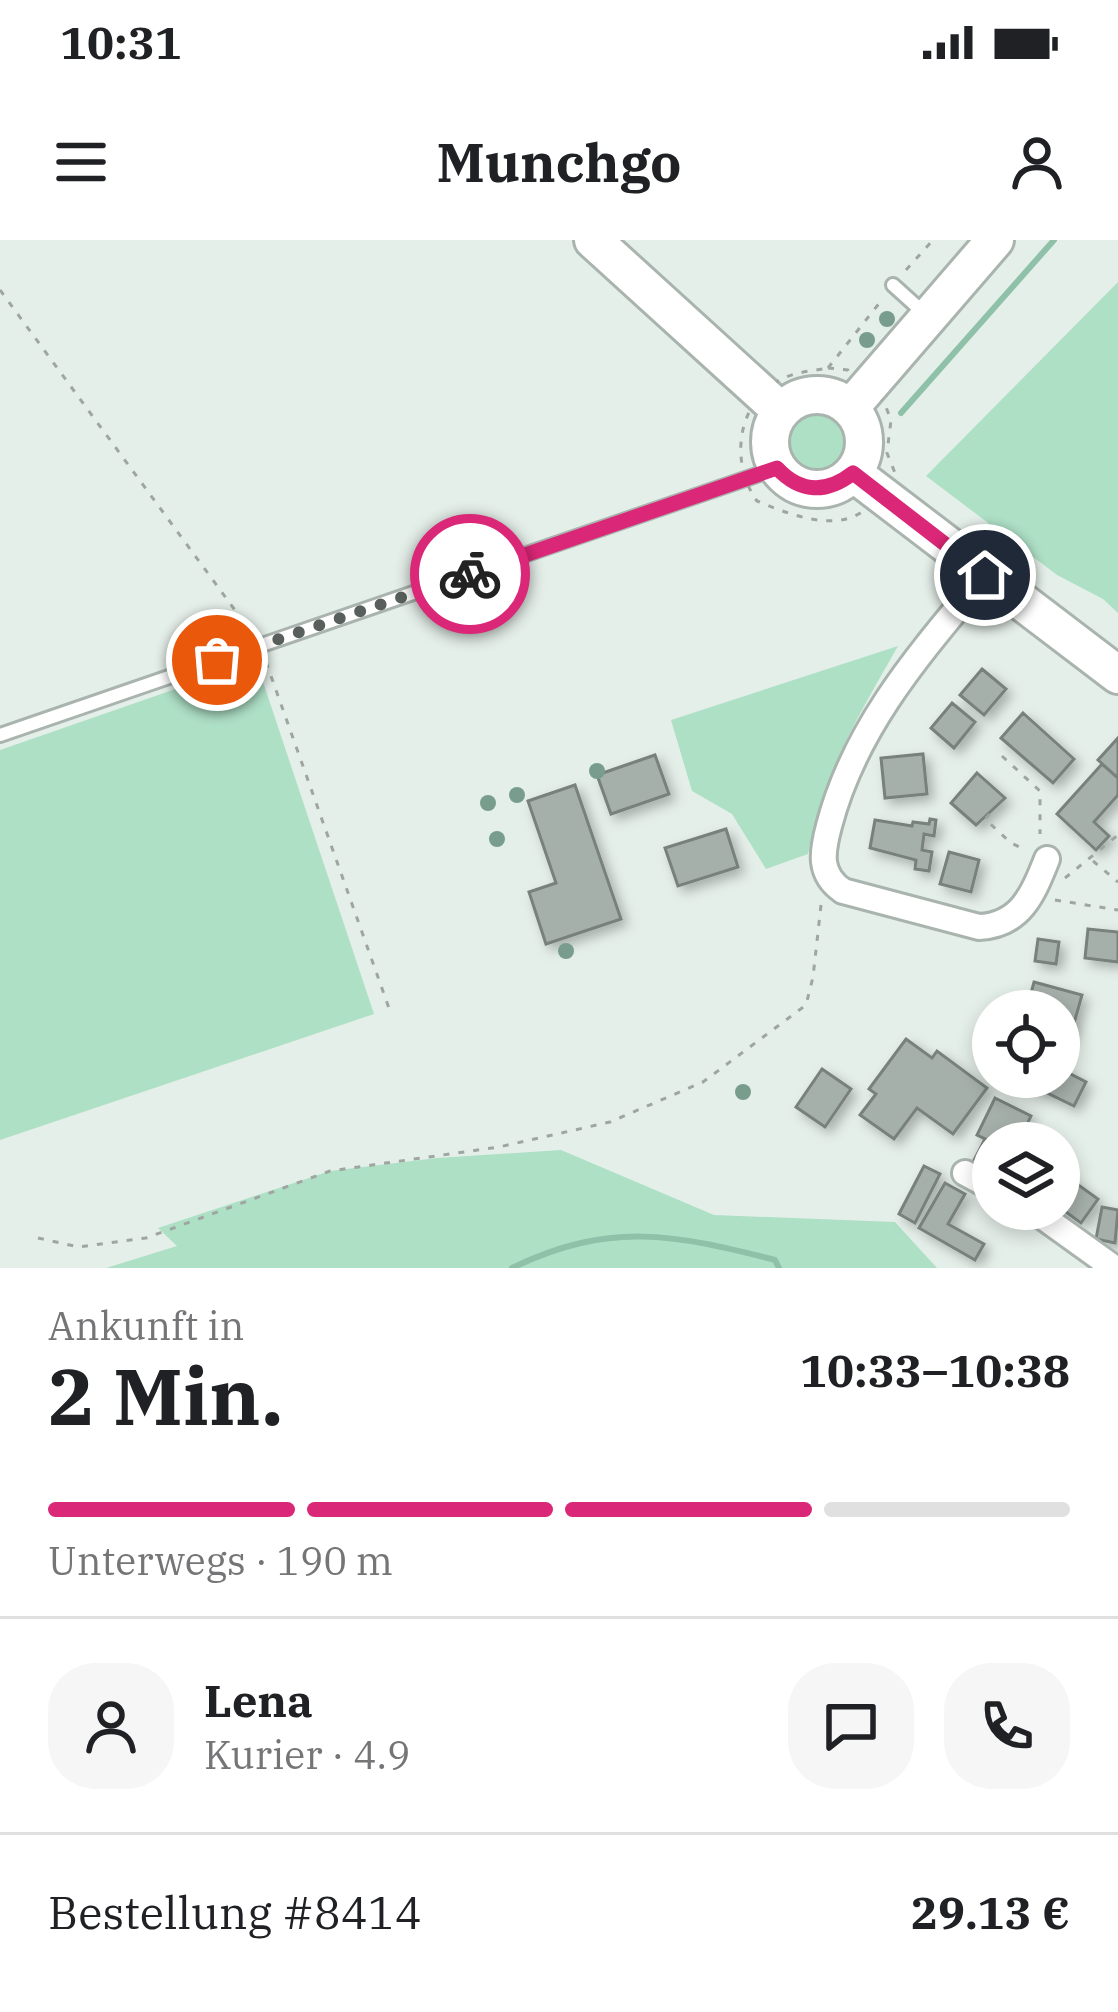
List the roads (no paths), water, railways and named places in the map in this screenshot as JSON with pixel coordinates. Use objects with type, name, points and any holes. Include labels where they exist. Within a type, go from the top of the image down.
[{"type":"main road","points":[[593,240],[772,402],[823,395],[859,397]]},
{"type":"main road","points":[[995,240],[859,397],[865,483],[1104,664],[1118,690]]},
{"type":"main road","points":[[772,402],[770,439],[761,474],[814,489],[865,483]]},
{"type":"street","points":[[985,575],[905,672],[866,729],[837,794],[822,864],[834,885],[860,896],[979,927],[998,926],[1022,909],[1047,859]]},
{"type":"street","points":[[965,1173],[972,1177]]},
{"type":"street","points":[[1062,1230],[1114,1268]]},
{"type":"lane","points":[[893,285],[930,317]]},
{"type":"lane","points":[[0,735],[761,474]]},
{"type":"waterway","points":[[901,413],[1054,240]]},
{"type":"waterway","points":[[512,1268],[580,1243],[642,1237],[739,1251],[775,1260],[779,1268]]}]
